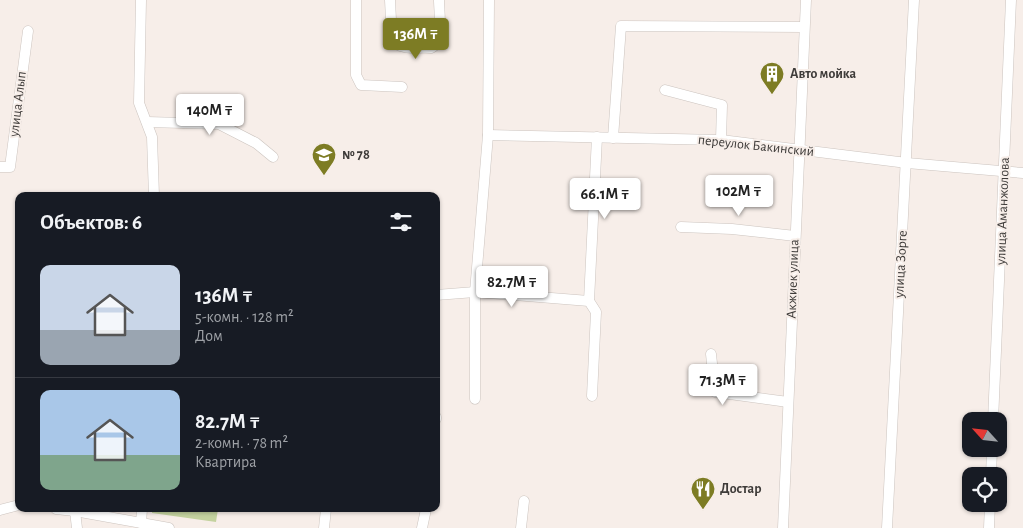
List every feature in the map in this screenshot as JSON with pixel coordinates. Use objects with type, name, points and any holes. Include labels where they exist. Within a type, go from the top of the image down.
[{"type":"street","points":[[141,0],[138,103],[152,136],[154,192]]},
{"type":"street","points":[[356,0],[356,76],[361,85],[402,87]]},
{"type":"street","points":[[390,0],[392,40],[394,44],[399,47],[431,48],[436,46],[439,40],[440,0]]},
{"type":"street","points":[[475,399],[475,292],[488,134],[489,0]]},
{"type":"street","name":"Акжиек улица","points":[[783,528],[806,0]]},
{"type":"street","name":"улица Зорге","points":[[887,528],[914,0]]},
{"type":"street","name":"улица Аманжолова","points":[[994,412],[1011,0]]},
{"type":"street","points":[[613,138],[621,26],[804,27]]},
{"type":"street","name":"улица Алып","points":[[0,167],[10,167],[28,31]]},
{"type":"street","points":[[665,90],[722,105],[721,140]]},
{"type":"street","points":[[147,122],[219,124],[256,143],[272,157]]},
{"type":"street","name":"переулок Бакинский","points":[[488,134],[721,140],[907,163],[1023,173]]},
{"type":"street","points":[[592,396],[596,312],[589,302],[597,137]]},
{"type":"street","points":[[681,227],[732,229],[795,236]]},
{"type":"street","points":[[440,295],[475,292],[589,302]]},
{"type":"street","points":[[711,354],[715,392],[788,402]]},
{"type":"street","points":[[521,528],[524,501]]},
{"type":"street","points":[[0,510],[15,506]]},
{"type":"street","points":[[75,512],[77,528]]},
{"type":"street","points":[[81,512],[169,528]]},
{"type":"street","points":[[142,512],[142,523]]},
{"type":"street","points":[[324,528],[326,512]]},
{"type":"street","points":[[422,528],[425,512]]},
{"type":"street","points":[[989,528],[990,512]]},
{"type":"green space","points":[[152,512],[218,512],[216,522]]},
{"type":"place","name":"Авто мойка","points":[[772,95]]},
{"type":"place","name":"№ 78","points":[[324,176]]},
{"type":"place","name":"Достар","points":[[703,510]]}]
